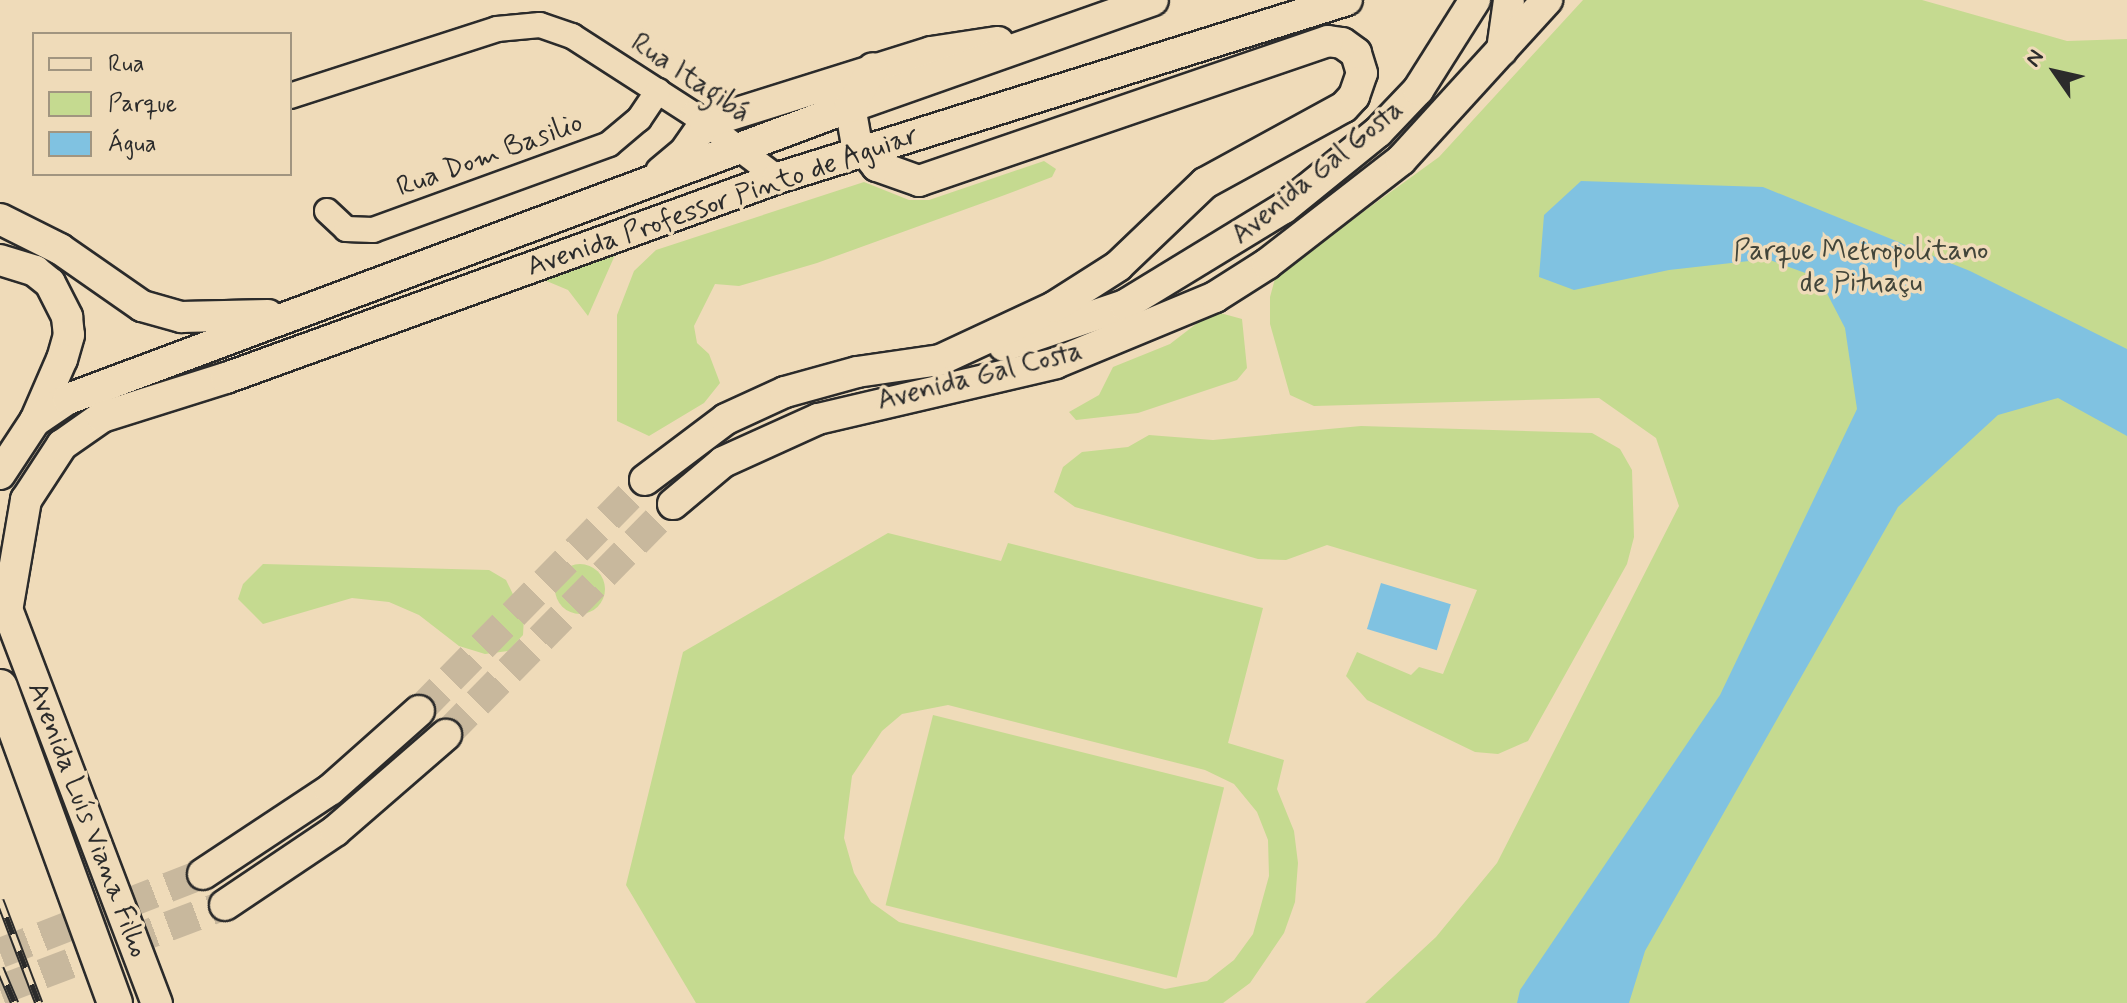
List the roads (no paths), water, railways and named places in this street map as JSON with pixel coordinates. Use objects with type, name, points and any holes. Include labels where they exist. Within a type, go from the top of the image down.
[{"type":"highway","name":"Avenida Luís Viana Filho","points":[[0,687],[115,1003]]},
{"type":"main road","name":"Avenida Professor Pinto de Aguiar","points":[[35,421],[68,399],[850,107],[1060,34],[1111,8],[1153,0]]},
{"type":"main road","name":"Avenida Professor Pinto de Aguiar","points":[[3,601],[15,536],[26,500],[62,445],[102,417],[226,378],[778,178],[864,154],[1347,0]]},
{"type":"main road","name":"Avenida Gal Gosta","points":[[940,360],[1066,328],[1125,305],[1220,252],[1378,132],[1418,90],[1475,0]]},
{"type":"main road","points":[[1500,55],[1509,0]]},
{"type":"main road","name":"Avenida Gal Costa","points":[[673,504],[723,462],[818,419],[1056,363],[1215,297],[1373,185],[1432,131],[1547,0]]},
{"type":"main road","points":[[645,185],[684,153],[705,123],[931,52],[1060,34]]},
{"type":"main road","points":[[645,480],[726,419],[785,392],[857,372],[940,360],[1054,307],[1118,266],[1215,176],[1332,116],[1354,96],[1362,73],[1360,61],[1342,43],[1328,41],[919,181],[877,166],[864,154],[852,131],[850,107],[873,68]]},
{"type":"main road","points":[[0,219],[60,249],[142,306],[181,317],[294,315]]},
{"type":"main road","points":[[0,260],[35,271],[50,283],[67,317],[69,335],[35,421],[0,474]]},
{"type":"main road","name":"Avenida Luís Viana Filho","points":[[3,601],[157,1003]]},
{"type":"main road","points":[[203,874],[330,790],[419,711]]},
{"type":"main road","points":[[225,905],[335,831],[446,735]]},
{"type":"street","name":"Rua Itagibá","points":[[292,95],[523,25],[572,36],[705,123],[778,178]]},
{"type":"street","name":"Rua Dom Basilio","points":[[327,211],[346,229],[360,232],[403,220],[609,144],[639,119],[658,91]]},
{"type":"water","points":[[1581,181],[1763,187],[1970,271],[2127,349],[2127,436],[2058,398],[1998,415],[1898,507],[1645,951],[1629,1003],[1517,1003],[1520,990],[1720,695],[1857,409],[1845,328],[1819,278],[1767,259],[1669,270],[1574,290],[1539,277],[1544,215]]},
{"type":"water","points":[[1381,583],[1451,604],[1437,650],[1367,629]]},
{"type":"tunnel","points":[[419,711],[645,480]]},
{"type":"tunnel","points":[[446,735],[673,504]]},
{"type":"tunnel","points":[[0,953],[203,874]]},
{"type":"tunnel","points":[[0,990],[225,905]]},
{"type":"railway","points":[[0,900],[39,1003]]},
{"type":"railway","points":[[0,968],[15,1003]]},
{"type":"park label","name":"Parque Metropolitano de Pituaçu","points":[[1861,268]]}]
